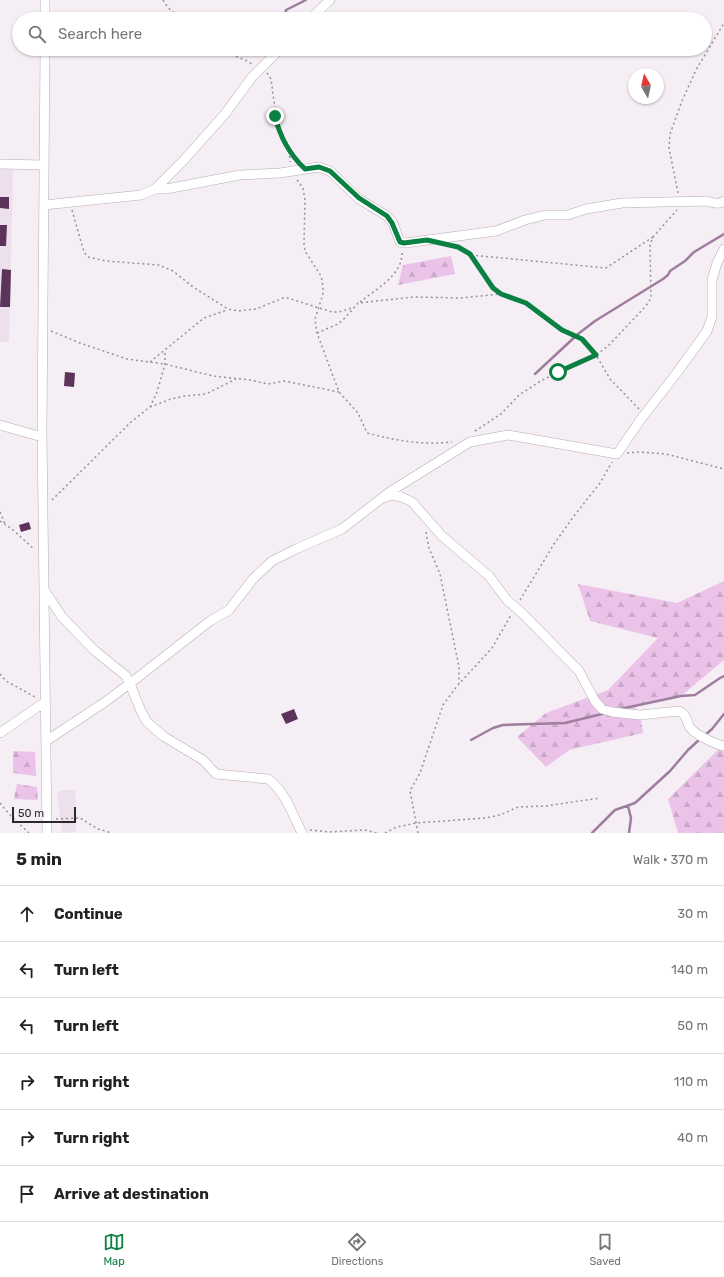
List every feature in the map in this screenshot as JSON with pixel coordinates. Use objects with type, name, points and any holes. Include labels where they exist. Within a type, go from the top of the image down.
[{"type":"street","points":[[45,0],[45,12]]},
{"type":"street","points":[[317,12],[330,0]]},
{"type":"street","points":[[45,56],[42,437],[47,833]]},
{"type":"street","points":[[44,205],[141,195],[155,189],[183,161],[225,114],[252,77],[273,56]]},
{"type":"street","points":[[0,164],[44,165]]},
{"type":"street","points":[[155,189],[166,189],[240,175],[319,167],[330,171],[359,198],[387,216],[392,223],[400,242],[404,243],[496,230],[545,215],[568,215],[586,209],[622,203],[707,201],[721,204],[724,202]]},
{"type":"street","points":[[46,741],[130,684],[210,621],[229,610],[253,579],[272,561],[342,529],[391,491],[470,442],[508,435],[617,454],[707,331],[712,317],[712,280],[717,263],[724,250]]},
{"type":"street","points":[[0,425],[42,437]]},
{"type":"street","points":[[380,499],[391,495],[402,497],[412,502],[442,536],[489,576],[507,600],[579,671],[595,701],[602,709],[640,716],[679,711],[684,713],[689,726],[695,732],[724,746]]},
{"type":"street","points":[[44,591],[62,617],[94,650],[126,676],[147,722],[162,736],[203,760],[216,774],[268,779],[274,783],[283,796],[300,830]]},
{"type":"street","points":[[0,733],[45,702]]},
{"type":"path","points":[[163,0],[172,12]]},
{"type":"path","points":[[712,43],[724,23]]},
{"type":"path","points":[[238,56],[261,69],[268,74],[271,79],[277,124],[289,151],[295,160],[305,169]]},
{"type":"path","points":[[452,245],[470,254],[606,268],[653,238],[677,211],[680,202],[669,148],[670,134],[682,101],[696,70],[704,56]]},
{"type":"path","points":[[289,151],[291,171],[303,188],[305,200],[305,251],[321,276],[323,286],[316,319],[317,333],[339,392],[358,413],[367,433],[390,440],[417,444],[455,442]]},
{"type":"path","points":[[70,202],[84,252],[88,257],[106,261],[159,265],[173,271],[193,288],[228,309],[256,309],[283,298],[288,298],[306,305],[332,312],[339,312],[354,307]]},
{"type":"path","points":[[471,434],[501,414],[519,395],[534,385],[558,372],[596,355],[608,346],[646,306],[651,298],[650,245],[653,238]]},
{"type":"path","points":[[317,333],[338,324],[358,303],[386,282],[397,270],[402,254],[400,242]]},
{"type":"path","points":[[470,254],[493,288],[501,294],[526,303],[562,330],[582,339],[596,355],[610,379],[645,414]]},
{"type":"path","points":[[358,303],[414,298],[461,298],[501,294]]},
{"type":"path","points":[[150,362],[204,318],[228,309]]},
{"type":"path","points":[[44,328],[127,359],[165,364],[213,376],[268,384],[284,380],[339,392]]},
{"type":"path","points":[[150,407],[158,392],[165,364],[165,351]]},
{"type":"path","points":[[44,508],[131,422],[150,407],[171,399],[206,394],[236,379]]},
{"type":"path","points":[[418,833],[410,791],[420,773],[443,705],[459,683],[492,648],[554,544],[600,483],[617,454],[640,452],[666,454],[724,469]]},
{"type":"path","points":[[0,512],[6,524]]},
{"type":"path","points":[[424,516],[429,548],[440,574],[450,620],[459,667],[459,683]]},
{"type":"path","points":[[0,521],[6,524],[34,549]]},
{"type":"path","points":[[0,674],[6,681],[45,702]]},
{"type":"path","points":[[385,833],[397,827],[416,823],[485,818],[500,815],[518,807],[546,806],[600,798]]},
{"type":"path","points":[[0,803],[29,833]]},
{"type":"path","points":[[47,819],[80,818],[98,829],[112,833]]},
{"type":"path","points":[[300,830],[329,832],[365,830],[377,833]]},
{"type":"shaded area","points":[[0,169],[13,169],[9,342],[0,342]]},
{"type":"shaded area","points":[[75,790],[76,832],[62,833],[57,792]]},
{"type":"green space","points":[[451,256],[455,274],[398,285],[403,265]]},
{"type":"green space","points":[[724,581],[724,660],[681,696],[634,705],[640,715],[643,733],[569,750],[546,767],[517,737],[546,713],[608,690],[658,638],[590,621],[578,584],[677,603]]},
{"type":"green space","points":[[722,746],[724,746],[724,833],[678,833],[668,799]]},
{"type":"green space","points":[[13,751],[35,752],[36,776],[13,773]]},
{"type":"green space","points":[[17,784],[37,787],[38,800],[14,799]]},
{"type":"building","points":[[0,197],[9,197],[9,209],[0,208]]},
{"type":"building","points":[[0,225],[7,225],[6,246],[0,246]]},
{"type":"building","points":[[2,269],[11,270],[10,307],[0,307]]},
{"type":"building","points":[[65,372],[75,373],[74,387],[64,386]]},
{"type":"building","points":[[29,522],[31,529],[21,532],[19,525]]},
{"type":"building","points":[[294,709],[298,719],[286,724],[281,714]]},
{"type":"waterway","points":[[286,12],[286,10],[306,0]]},
{"type":"waterway","points":[[535,374],[578,334],[595,321],[663,279],[670,271],[685,261],[694,252],[724,234]]},
{"type":"waterway","points":[[620,709],[681,696],[695,695],[724,676]]},
{"type":"waterway","points":[[471,740],[493,728],[503,725],[565,723],[606,713]]},
{"type":"waterway","points":[[704,736],[712,729],[724,714]]},
{"type":"waterway","points":[[592,833],[615,810],[635,803],[670,771],[688,750],[700,739]]},
{"type":"waterway","points":[[628,806],[631,818],[629,833]]},
{"type":"route","points":[[275,116],[289,151],[295,160],[305,169],[319,167],[330,171],[359,198],[387,216],[397,231],[400,242],[404,243],[427,240],[458,247],[470,254],[493,288],[501,294],[526,303],[562,330],[582,339],[596,355],[558,372]]}]
